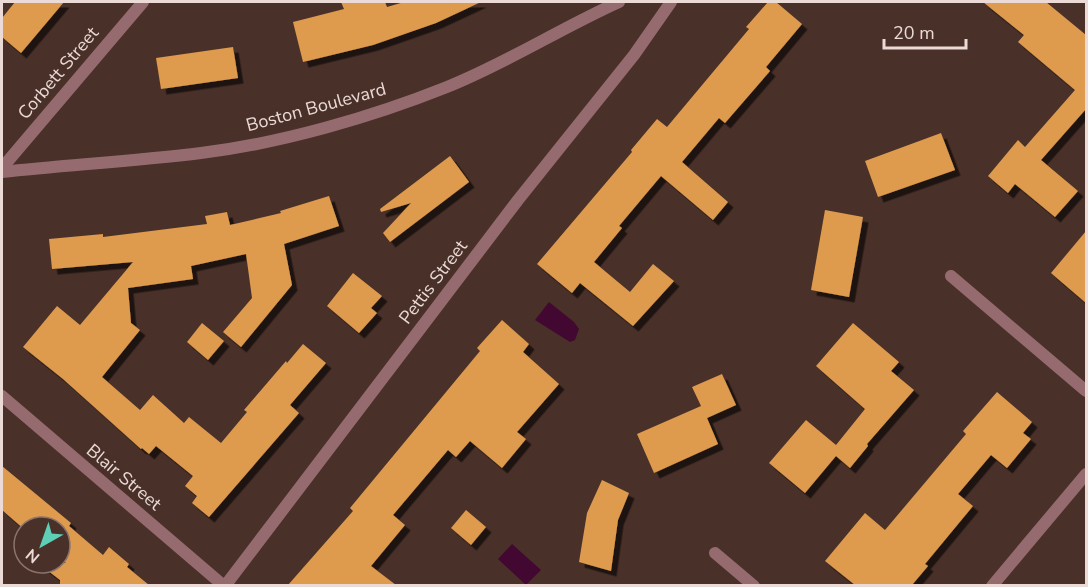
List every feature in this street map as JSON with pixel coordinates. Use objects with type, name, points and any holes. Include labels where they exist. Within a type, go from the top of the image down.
[{"type":"street","name":"Corbett Street","points":[[2,170],[143,2]]},
{"type":"street","name":"Boston Boulevard","points":[[2,170],[203,153],[267,141],[349,120],[448,86],[619,2]]},
{"type":"street","name":"Pettis Street","points":[[224,585],[518,200],[634,55],[671,2]]},
{"type":"street","points":[[951,276],[1086,391]]},
{"type":"street","name":"Blair Street","points":[[2,396],[224,585]]},
{"type":"street","points":[[992,585],[1086,474]]},
{"type":"street","points":[[715,553],[754,585]]},
{"type":"shaded area","points":[[549,302],[574,322],[579,329],[575,340],[570,342],[535,320]]},
{"type":"shaded area","points":[[512,544],[541,570],[526,585],[498,559]]},
{"type":"building","points":[[15,2],[64,2],[21,53],[2,37],[2,18]]},
{"type":"building","points":[[341,2],[385,2],[387,7],[404,2],[481,2],[436,23],[373,45],[303,62],[293,22],[344,9]]},
{"type":"building","points":[[768,2],[776,2],[802,24],[766,67],[770,71],[725,123],[719,118],[682,162],[728,202],[713,220],[661,176],[619,226],[622,228],[594,262],[630,292],[653,264],[674,281],[633,326],[580,283],[572,293],[537,264],[657,119],[667,127],[749,29],[746,27]]},
{"type":"building","points":[[983,2],[1046,2],[1086,35],[1086,109],[1041,160],[1078,191],[1055,217],[1015,184],[1008,193],[988,176],[1018,140],[1025,147],[1075,90],[1018,42],[1024,35]]},
{"type":"building","points":[[233,47],[238,78],[161,89],[156,58]]},
{"type":"building","points":[[941,133],[955,170],[878,197],[865,161]]},
{"type":"building","points":[[450,156],[469,182],[390,242],[383,233],[411,203],[381,212],[380,209]]},
{"type":"building","points":[[329,196],[339,226],[284,244],[292,285],[241,347],[223,332],[252,298],[246,254],[191,266],[193,279],[128,288],[131,323],[140,330],[102,377],[140,410],[153,395],[184,423],[189,417],[221,443],[247,412],[244,410],[303,344],[326,363],[290,405],[299,413],[209,517],[192,503],[197,496],[185,486],[193,476],[156,446],[149,454],[141,449],[63,379],[23,347],[57,306],[80,325],[133,262],[52,269],[49,239],[103,234],[103,237],[207,224],[205,216],[227,212],[230,225],[281,213],[280,211]]},
{"type":"building","points":[[825,210],[863,217],[849,297],[811,290]]},
{"type":"building","points":[[1086,231],[1086,303],[1051,273]]},
{"type":"building","points":[[353,273],[382,296],[371,308],[377,313],[359,333],[327,306]]},
{"type":"building","points":[[502,320],[529,344],[523,352],[559,384],[517,432],[526,439],[502,468],[470,441],[456,457],[448,450],[393,515],[405,525],[371,566],[396,585],[288,585],[353,511],[350,508],[480,351],[477,348]]},
{"type":"building","points":[[202,323],[224,341],[208,360],[187,342]]},
{"type":"building","points":[[853,323],[899,362],[891,371],[914,390],[867,444],[868,446],[850,468],[836,456],[805,493],[769,463],[806,420],[836,445],[865,409],[816,366]]},
{"type":"building","points":[[722,374],[736,405],[707,418],[718,444],[654,473],[637,434],[701,406],[692,387]]},
{"type":"building","points":[[997,392],[1032,422],[1023,433],[1031,439],[1007,468],[991,455],[958,494],[973,506],[925,564],[928,566],[912,585],[855,585],[825,561],[865,513],[885,530],[966,434],[963,431]]},
{"type":"building","points":[[2,466],[61,515],[12,515],[12,519],[2,510]]},
{"type":"building","points":[[602,480],[629,493],[618,520],[611,571],[579,562],[587,513]]},
{"type":"building","points":[[466,510],[486,527],[471,545],[451,528]]},
{"type":"building","points":[[72,529],[103,555],[109,547],[129,564],[127,567],[149,585],[60,585],[60,580],[54,575],[72,575]]}]
